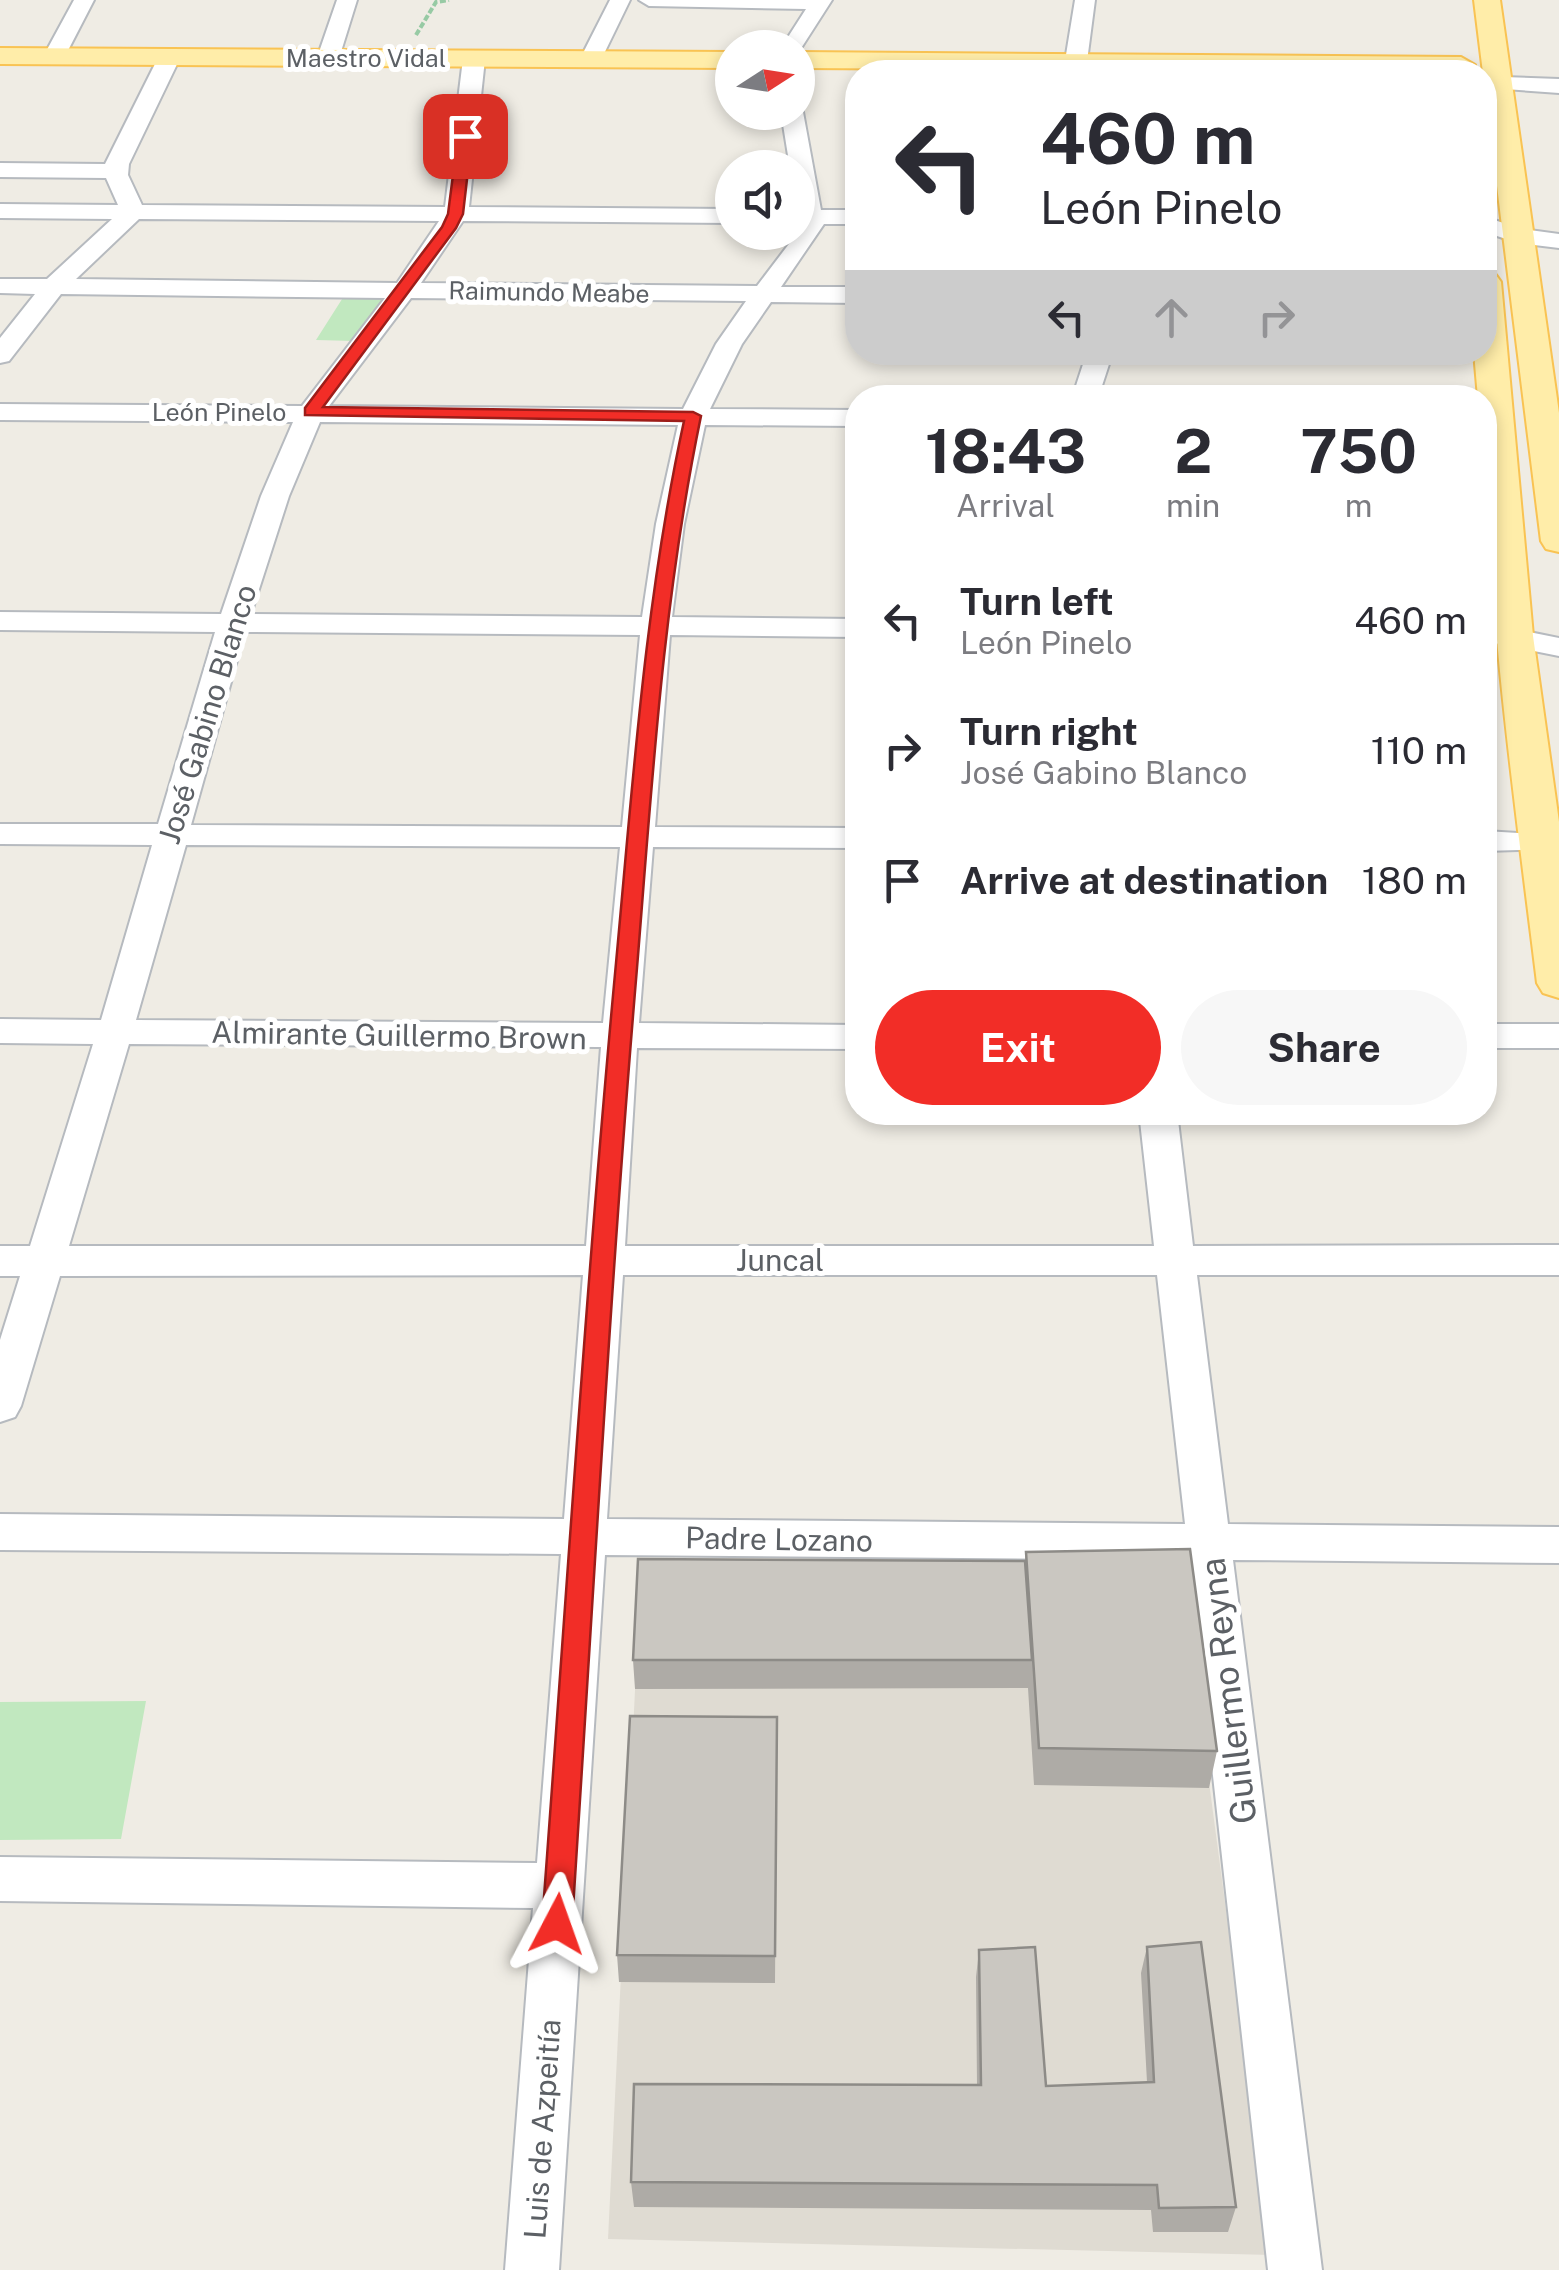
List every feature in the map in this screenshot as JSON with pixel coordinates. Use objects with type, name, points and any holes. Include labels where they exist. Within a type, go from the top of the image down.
[{"type":"main road","points":[[1476,60],[1488,0]]},
{"type":"main road","name":"Maestro Vidal","points":[[0,56],[715,60]]},
{"type":"main road","points":[[815,60],[845,60]]},
{"type":"main road","points":[[1497,156],[1518,236],[1550,425],[1559,541]]},
{"type":"main road","points":[[1497,581],[1499,634],[1539,842],[1557,962]]},
{"type":"street","points":[[54,57],[84,0]]},
{"type":"street","points":[[328,58],[347,0]]},
{"type":"street","points":[[591,59],[620,0]]},
{"type":"street","points":[[648,0],[821,2]]},
{"type":"street","points":[[1076,60],[1085,0]]},
{"type":"street","points":[[803,30],[821,2]]},
{"type":"street","points":[[133,212],[116,171],[119,156],[169,58]]},
{"type":"street","name":"José Gabino Blanco","points":[[0,1406],[233,624],[275,496],[311,412],[456,214],[474,58]]},
{"type":"street","points":[[1497,73],[1559,86]]},
{"type":"street","points":[[0,170],[116,171]]},
{"type":"street","points":[[0,211],[715,216]]},
{"type":"street","points":[[0,355],[54,286],[133,212]]},
{"type":"street","points":[[815,217],[845,217]]},
{"type":"street","points":[[1497,228],[1518,236],[1559,240]]},
{"type":"street","name":"Luis de Azpeitía","points":[[532,2270],[620,1037],[656,627],[670,524],[693,416],[729,344],[794,250]]},
{"type":"street","name":"Raimundo Meabe","points":[[0,286],[845,295]]},
{"type":"street","name":"León Pinelo","points":[[0,412],[845,418]]},
{"type":"street","points":[[0,621],[845,628]]},
{"type":"street","points":[[1499,634],[1559,647]]},
{"type":"street","points":[[0,834],[845,838]]},
{"type":"street","points":[[1497,841],[1539,842]]},
{"type":"street","name":"Almirante Guillermo Brown","points":[[0,1031],[845,1037]]},
{"type":"street","points":[[1497,1036],[1559,1036]]},
{"type":"street","name":"Guillermo Reyna","points":[[1160,1125],[1295,2270]]},
{"type":"street","name":"Juncal","points":[[0,1261],[1559,1260]]},
{"type":"street","name":"Padre Lozano","points":[[0,1532],[1559,1545]]},
{"type":"street","points":[[0,1880],[560,1886]]},
{"type":"path","points":[[403,58],[436,2],[449,0]]},
{"type":"shaded area","points":[[1183,1587],[1272,2255],[608,2239],[640,1589]]},
{"type":"green space","points":[[344,296],[384,297],[355,341],[316,340]]},
{"type":"green space","points":[[146,1701],[121,1839],[0,1840],[0,1702]]},
{"type":"building","points":[[1190,1549],[1217,1751],[1039,1748],[1026,1552]]},
{"type":"building","points":[[638,1559],[1025,1561],[1032,1660],[633,1660]]},
{"type":"building","points":[[630,1716],[777,1717],[775,1956],[617,1955]]},
{"type":"building","points":[[1201,1942],[1236,2207],[1159,2208],[1157,2185],[631,2182],[634,2084],[981,2085],[979,1950],[1035,1947],[1046,2086],[1154,2082],[1147,1947]]},
{"type":"route","points":[[465,136],[456,214],[449,228],[311,412],[693,416],[670,524],[656,627],[620,1037],[557,1924]]}]
